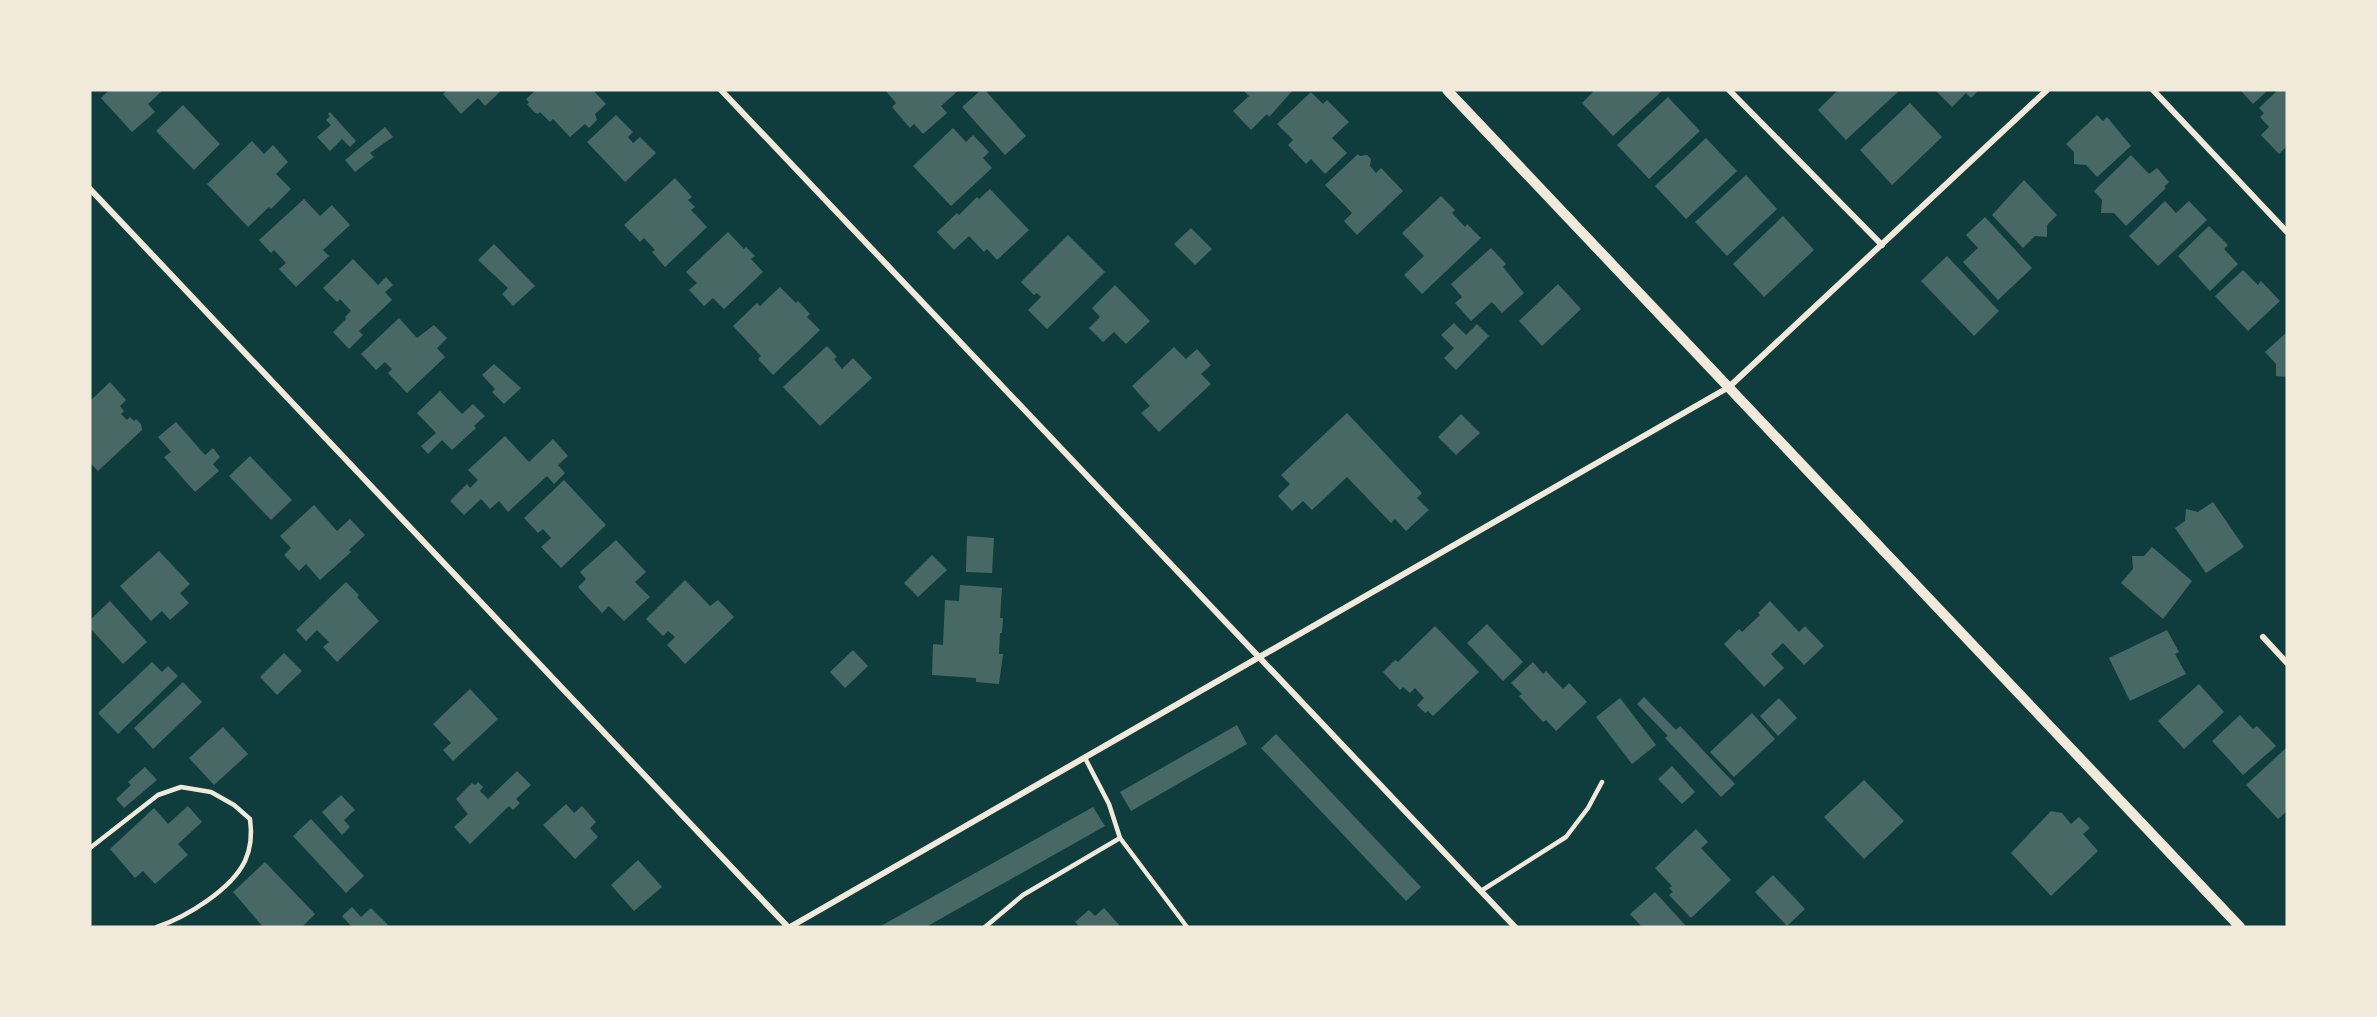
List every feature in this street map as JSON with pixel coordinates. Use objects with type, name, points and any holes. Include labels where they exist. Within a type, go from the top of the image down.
[{"type":"street","points":[[721,90],[1515,927]]},
{"type":"street","points":[[1447,90],[2240,927]]},
{"type":"street","points":[[1729,90],[1882,244]]},
{"type":"street","points":[[90,189],[789,927],[1729,387],[2047,90]]},
{"type":"street","points":[[2153,90],[2287,232]]},
{"type":"street","points":[[2263,637],[2287,663]]},
{"type":"lane","points":[[1085,758],[1109,804],[1120,838],[1187,927]]},
{"type":"lane","points":[[1481,891],[1566,837],[1588,808],[1602,782]]},
{"type":"lane","points":[[90,848],[158,795],[181,787],[211,792],[234,805],[250,819],[252,836],[245,861],[227,886],[177,920],[157,927]]},
{"type":"lane","points":[[985,927],[1023,895],[1120,838]]},
{"type":"building","points":[[109,90],[163,90],[148,104],[155,112],[132,132],[101,98]]},
{"type":"building","points":[[447,90],[502,90],[485,106],[478,98],[461,114],[443,94]]},
{"type":"building","points":[[536,90],[593,90],[606,104],[595,114],[597,120],[589,128],[585,124],[570,137],[553,119],[550,122],[540,112],[538,114],[534,112],[527,104],[529,103],[526,99]]},
{"type":"building","points":[[885,90],[959,90],[941,106],[947,113],[923,134],[914,124],[910,128],[892,107],[896,103]]},
{"type":"building","points":[[981,90],[985,90],[1026,136],[1005,155],[962,107]]},
{"type":"building","points":[[1243,90],[1293,90],[1269,117],[1267,114],[1251,130],[1233,111],[1249,96]]},
{"type":"building","points":[[1595,90],[1663,90],[1613,136],[1582,103]]},
{"type":"building","points":[[1838,90],[1900,90],[1846,140],[1818,110]]},
{"type":"building","points":[[1935,90],[1979,90],[1971,98],[1966,93],[1952,107]]},
{"type":"building","points":[[2240,90],[2268,90],[2253,104]]},
{"type":"building","points":[[2278,90],[2287,90],[2287,146],[2279,154],[2261,135],[2269,127],[2260,117],[2264,113],[2259,108]]},
{"type":"building","points":[[1311,92],[1323,104],[1327,100],[1349,122],[1332,138],[1347,153],[1325,174],[1311,159],[1306,164],[1288,145],[1293,140],[1277,124]]},
{"type":"building","points":[[1668,97],[1700,131],[1649,179],[1617,145]]},
{"type":"building","points":[[1910,103],[1942,137],[1892,185],[1860,150]]},
{"type":"building","points":[[183,105],[220,144],[194,170],[156,131]]},
{"type":"building","points":[[330,112],[356,141],[350,147],[342,139],[330,151],[317,137],[331,125],[326,120]]},
{"type":"building","points":[[616,115],[633,132],[628,137],[633,143],[640,137],[656,153],[625,182],[587,142]]},
{"type":"building","points":[[2097,115],[2103,121],[2107,117],[2131,146],[2097,177],[2086,165],[2074,164],[2074,152],[2066,144]]},
{"type":"building","points":[[385,127],[393,137],[370,153],[374,157],[355,172],[345,160]]},
{"type":"building","points":[[953,128],[966,142],[973,135],[989,152],[983,158],[992,168],[951,206],[913,166]]},
{"type":"building","points":[[1706,138],[1737,171],[1686,219],[1655,186]]},
{"type":"building","points":[[252,141],[264,154],[273,145],[288,162],[276,174],[291,189],[248,227],[207,184]]},
{"type":"building","points":[[1358,154],[1367,155],[1371,159],[1370,166],[1376,173],[1381,168],[1403,191],[1357,235],[1344,221],[1352,213],[1325,185]]},
{"type":"building","points":[[2131,155],[2149,174],[2157,168],[2169,182],[2164,187],[2166,188],[2126,226],[2114,213],[2101,213],[2102,200],[2094,191]]},
{"type":"building","points":[[1746,175],[1777,209],[1727,256],[1695,222]]},
{"type":"building","points":[[675,178],[692,197],[688,200],[695,207],[691,210],[707,227],[665,267],[652,252],[655,250],[644,238],[640,242],[624,225]]},
{"type":"building","points":[[2024,180],[2057,215],[2047,225],[2047,237],[2035,236],[2023,248],[1992,215]]},
{"type":"building","points":[[990,189],[1029,230],[997,260],[987,249],[984,252],[969,236],[954,250],[937,232],[957,213],[959,215],[977,197],[979,199]]},
{"type":"building","points":[[1441,196],[1455,210],[1452,213],[1465,227],[1467,224],[1481,238],[1422,294],[1404,275],[1424,256],[1402,233]]},
{"type":"building","points":[[304,199],[320,216],[332,205],[350,225],[323,250],[329,256],[296,287],[279,269],[286,263],[274,250],[271,253],[259,240]]},
{"type":"building","points":[[2165,201],[2176,213],[2189,201],[2207,220],[2158,266],[2129,236]]},
{"type":"building","points":[[1783,216],[1814,250],[1764,297],[1733,264]]},
{"type":"building","points":[[1985,217],[2032,268],[1998,300],[1963,262],[1978,248],[1966,235]]},
{"type":"building","points":[[2209,226],[2228,245],[2224,249],[2238,264],[2210,291],[2178,256]]},
{"type":"building","points":[[1191,228],[1212,249],[1195,265],[1174,244]]},
{"type":"building","points":[[728,232],[744,249],[746,247],[755,256],[751,259],[763,272],[724,309],[713,298],[704,306],[689,290],[697,283],[686,272]]},
{"type":"building","points":[[1068,235],[1105,272],[1047,329],[1028,310],[1041,297],[1037,293],[1034,295],[1021,282]]},
{"type":"building","points":[[494,244],[535,286],[513,306],[502,294],[508,288],[478,260]]},
{"type":"building","points":[[1491,248],[1506,264],[1503,267],[1524,293],[1502,313],[1492,302],[1471,321],[1455,303],[1462,297],[1451,284]]},
{"type":"building","points":[[1947,256],[1999,311],[1974,336],[1921,281]]},
{"type":"building","points":[[353,259],[378,285],[386,277],[393,285],[385,292],[392,300],[359,331],[363,335],[349,349],[333,332],[351,311],[340,299],[337,302],[323,288]]},
{"type":"building","points":[[2243,270],[2258,285],[2261,281],[2280,301],[2248,331],[2215,296]]},
{"type":"building","points":[[1558,284],[1581,309],[1542,346],[1519,321]]},
{"type":"building","points":[[1115,285],[1150,321],[1126,344],[1114,332],[1103,342],[1089,328],[1100,317],[1092,308]]},
{"type":"building","points":[[780,287],[796,303],[798,301],[810,314],[807,317],[820,330],[773,375],[758,359],[761,356],[733,326],[757,303],[760,306]]},
{"type":"building","points":[[399,318],[417,338],[434,325],[447,338],[437,348],[445,357],[407,393],[388,373],[392,369],[385,362],[376,370],[361,354]]},
{"type":"building","points":[[1454,323],[1466,335],[1477,324],[1489,336],[1456,370],[1444,358],[1454,348],[1441,335]]},
{"type":"building","points":[[2287,332],[2287,377],[2276,376],[2276,364],[2265,352]]},
{"type":"building","points":[[827,346],[837,357],[834,359],[842,369],[853,358],[872,378],[820,426],[783,387]]},
{"type":"building","points":[[1174,347],[1186,359],[1197,349],[1211,365],[1201,374],[1211,384],[1159,432],[1141,413],[1150,406],[1132,386]]},
{"type":"building","points":[[494,364],[521,388],[504,404],[492,392],[495,389],[482,375]]},
{"type":"building","points":[[110,382],[126,400],[120,406],[124,411],[121,414],[127,420],[130,417],[134,421],[136,419],[141,424],[142,430],[98,471],[90,463],[90,401]]},
{"type":"building","points":[[440,391],[462,414],[473,404],[485,416],[474,426],[476,428],[452,450],[442,440],[428,454],[421,446],[436,433],[417,413]]},
{"type":"building","points":[[1347,413],[1422,493],[1417,498],[1429,510],[1406,531],[1395,519],[1391,523],[1347,477],[1312,510],[1303,501],[1292,511],[1278,496],[1290,484],[1281,475]]},
{"type":"building","points":[[1461,414],[1480,433],[1456,455],[1438,437]]},
{"type":"building","points":[[176,422],[205,455],[213,448],[220,457],[213,464],[219,471],[195,492],[164,457],[171,452],[158,437]]},
{"type":"building","points":[[505,436],[529,462],[553,439],[568,456],[558,465],[565,473],[554,484],[547,476],[508,512],[499,501],[490,509],[481,499],[464,515],[450,501],[467,484],[470,488],[478,480],[468,470]]},
{"type":"building","points":[[250,456],[292,500],[271,520],[229,476]]},
{"type":"building","points":[[564,480],[606,525],[561,568],[541,547],[551,538],[543,529],[538,533],[524,518]]},
{"type":"building","points":[[2213,502],[2244,547],[2206,573],[2175,528],[2185,521],[2186,509],[2198,512]]},
{"type":"building","points":[[314,505],[337,531],[350,519],[365,535],[349,550],[351,552],[320,580],[306,564],[299,571],[284,555],[291,548],[280,536]]},
{"type":"building","points":[[967,536],[994,538],[992,573],[966,572]]},
{"type":"building","points":[[616,540],[646,572],[635,582],[650,597],[624,621],[609,606],[602,613],[578,587],[586,579],[580,572]]},
{"type":"building","points":[[2152,547],[2192,581],[2163,619],[2121,583],[2133,569],[2132,556],[2144,556]]},
{"type":"building","points":[[159,551],[190,584],[180,593],[189,603],[170,620],[162,611],[151,621],[120,586]]},
{"type":"building","points":[[932,555],[947,570],[918,597],[904,583]]},
{"type":"building","points":[[685,580],[710,606],[718,600],[734,617],[685,664],[667,645],[675,637],[668,631],[663,636],[646,619]]},
{"type":"building","points":[[346,582],[379,621],[337,662],[323,647],[329,642],[317,630],[306,641],[296,630]]},
{"type":"building","points":[[960,585],[1002,588],[1000,618],[1003,618],[999,654],[1003,654],[999,684],[976,682],[976,678],[932,675],[933,644],[943,645],[945,600],[959,601]]},
{"type":"building","points":[[110,601],[147,642],[123,664],[90,628],[90,620]]},
{"type":"building","points":[[1770,601],[1799,632],[1805,626],[1824,646],[1804,665],[1783,643],[1771,654],[1784,668],[1764,687],[1724,644],[1739,629],[1742,632],[1760,615],[1758,613]]},
{"type":"building","points":[[1487,624],[1523,662],[1503,681],[1467,643]]},
{"type":"building","points":[[1435,626],[1479,672],[1433,716],[1428,711],[1425,713],[1417,705],[1424,698],[1415,688],[1410,693],[1403,687],[1400,690],[1383,672],[1395,660],[1398,662]]},
{"type":"building","points":[[2167,630],[2179,652],[2175,654],[2186,674],[2130,701],[2109,658]]},
{"type":"building","points":[[853,650],[868,666],[845,688],[830,672]]},
{"type":"building","points":[[284,653],[302,671],[277,695],[260,677]]},
{"type":"building","points":[[152,662],[162,672],[168,666],[178,676],[118,734],[98,713]]},
{"type":"building","points":[[1533,662],[1543,674],[1546,671],[1563,689],[1569,683],[1587,702],[1556,731],[1546,720],[1543,722],[1519,696],[1522,694],[1511,683]]},
{"type":"building","points":[[183,682],[202,702],[153,749],[134,728]]},
{"type":"building","points":[[2199,684],[2224,712],[2184,749],[2158,721]]},
{"type":"building","points":[[470,689],[498,719],[453,761],[443,750],[451,743],[433,724]]},
{"type":"building","points":[[1644,697],[1676,730],[1680,726],[1735,784],[1721,797],[1665,738],[1668,736],[1637,704]]},
{"type":"building","points":[[1620,698],[1656,745],[1632,764],[1596,717]]},
{"type":"building","points":[[1779,698],[1797,718],[1778,736],[1760,716]]},
{"type":"building","points":[[1752,713],[1775,739],[1734,777],[1710,752]]},
{"type":"building","points":[[2240,715],[2253,729],[2257,726],[2276,746],[2243,775],[2212,741]]},
{"type":"building","points":[[1237,725],[1247,744],[1131,811],[1120,792]]},
{"type":"building","points":[[223,727],[248,754],[214,785],[189,758]]},
{"type":"building","points":[[1276,734],[1421,887],[1406,901],[1261,748]]},
{"type":"building","points":[[2286,748],[2287,811],[2278,819],[2246,785]]},
{"type":"building","points":[[1672,766],[1695,792],[1682,804],[1658,779]]},
{"type":"building","points":[[145,767],[157,780],[124,808],[116,799],[131,785],[128,782]]},
{"type":"building","points":[[517,771],[531,785],[516,799],[520,803],[513,810],[509,806],[470,844],[454,827],[468,814],[456,799],[472,783],[475,785],[478,782],[483,787],[480,791],[488,799]]},
{"type":"building","points":[[1864,780],[1904,821],[1864,859],[1824,817]]},
{"type":"building","points":[[341,795],[355,810],[344,820],[350,827],[342,835],[322,812]]},
{"type":"building","points":[[566,804],[574,813],[582,806],[596,822],[590,828],[598,837],[575,859],[543,825]]},
{"type":"building","points":[[188,806],[202,822],[178,844],[188,855],[155,884],[143,871],[135,878],[110,849],[154,808],[168,824]]},
{"type":"building","points":[[1093,807],[1105,826],[926,927],[879,927]]},
{"type":"building","points":[[2051,811],[2062,813],[2071,824],[2079,817],[2090,828],[2083,834],[2098,851],[2051,896],[2011,853]]},
{"type":"building","points":[[311,819],[364,876],[346,893],[293,836]]},
{"type":"building","points":[[1696,829],[1708,842],[1701,848],[1731,880],[1691,918],[1669,895],[1673,892],[1669,888],[1672,886],[1655,868]]},
{"type":"building","points":[[638,860],[662,887],[634,911],[611,885]]},
{"type":"building","points":[[265,862],[315,914],[302,927],[263,927],[233,892]]},
{"type":"building","points":[[1773,875],[1805,909],[1787,926],[1755,892]]},
{"type":"building","points":[[1655,892],[1686,926],[1642,927],[1630,914]]},
{"type":"building","points":[[352,907],[361,917],[371,908],[390,927],[352,927],[342,916]]},
{"type":"building","points":[[1104,908],[1121,927],[1080,927],[1075,922],[1089,910],[1095,916]]}]
